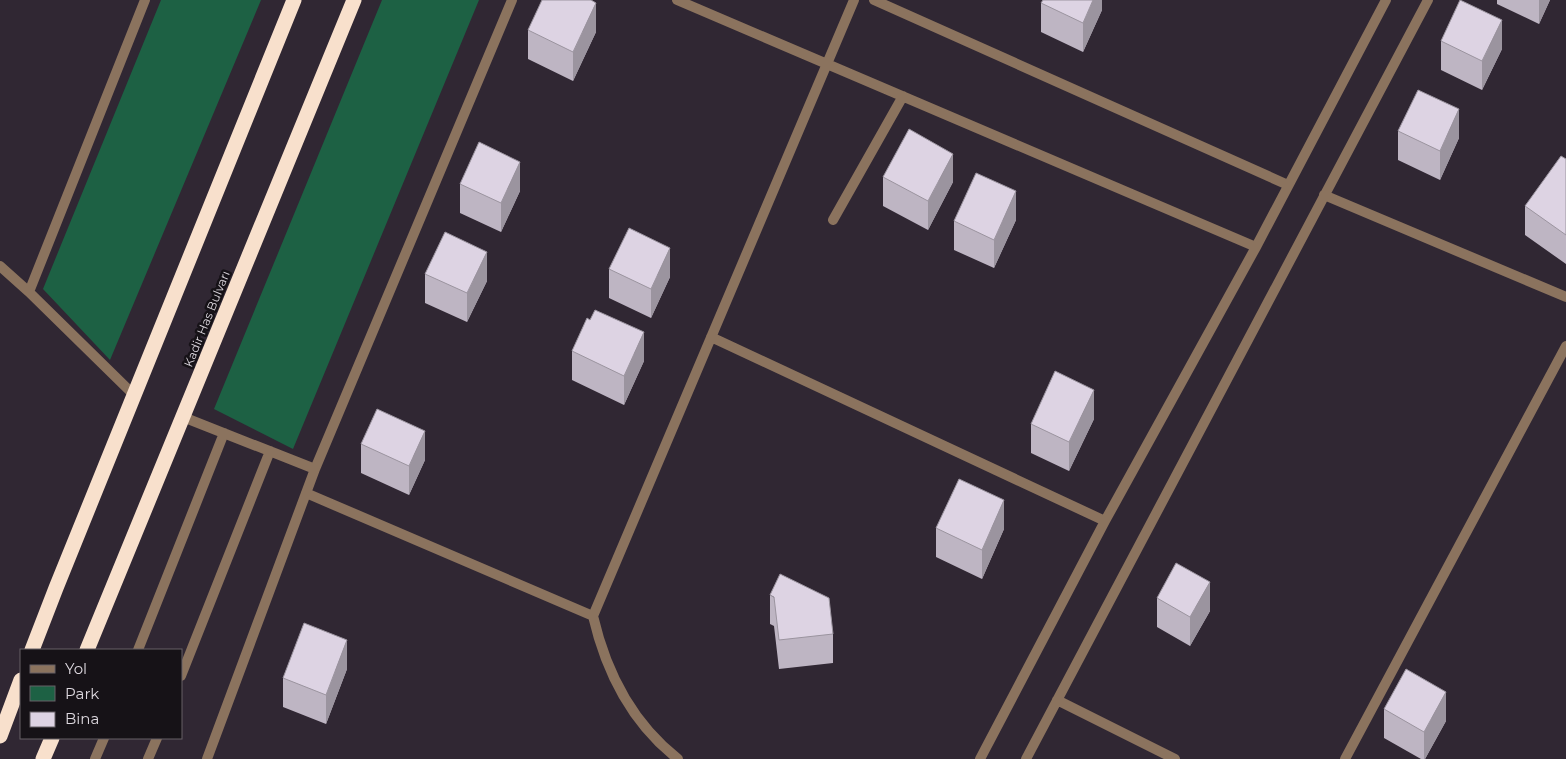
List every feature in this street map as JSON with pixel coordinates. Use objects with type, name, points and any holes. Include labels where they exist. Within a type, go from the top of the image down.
[{"type":"highway","points":[[32,649],[294,0]]},
{"type":"highway","name":"Kadir Has Bulvarı","points":[[88,649],[354,0]]},
{"type":"highway","points":[[0,736],[20,683]]},
{"type":"highway","points":[[43,759],[52,739]]},
{"type":"street","points":[[29,292],[145,0]]},
{"type":"street","points":[[206,759],[315,469],[512,0]]},
{"type":"street","points":[[677,0],[1256,247]]},
{"type":"street","points":[[678,759],[650,733],[619,690],[602,650],[593,616],[854,0]]},
{"type":"street","points":[[874,0],[1288,185]]},
{"type":"street","points":[[980,759],[1105,521],[1256,247],[1386,0]]},
{"type":"street","points":[[1026,759],[1428,0]]},
{"type":"street","points":[[833,220],[903,96]]},
{"type":"street","points":[[1324,195],[1566,297]]},
{"type":"street","points":[[0,266],[134,395]]},
{"type":"street","points":[[711,337],[1105,521]]},
{"type":"street","points":[[1345,759],[1566,346]]},
{"type":"street","points":[[183,417],[315,469]]},
{"type":"street","points":[[138,649],[224,433]]},
{"type":"street","points":[[182,673],[270,452]]},
{"type":"street","points":[[306,493],[593,616]]},
{"type":"street","points":[[1057,700],[1174,759]]},
{"type":"street","points":[[95,759],[104,739]]},
{"type":"street","points":[[148,759],[157,739]]},
{"type":"green space","points":[[161,0],[261,0],[110,360],[43,289]]},
{"type":"green space","points":[[382,0],[479,0],[293,449],[214,409]]},
{"type":"building","points":[[542,0],[591,0],[596,3],[573,52],[528,30]]},
{"type":"building","points":[[1043,0],[1093,0],[1083,23],[1041,3]]},
{"type":"building","points":[[1460,0],[1502,20],[1482,61],[1441,41]]},
{"type":"building","points":[[1418,90],[1459,109],[1440,151],[1398,131]]},
{"type":"building","points":[[909,129],[953,154],[928,201],[883,177]]},
{"type":"building","points":[[479,142],[520,162],[501,203],[460,184]]},
{"type":"building","points":[[1561,156],[1566,159],[1566,235],[1525,206]]},
{"type":"building","points":[[976,173],[1016,191],[994,240],[954,221]]},
{"type":"building","points":[[629,228],[670,248],[651,289],[609,269]]},
{"type":"building","points":[[445,232],[487,252],[467,293],[425,274]]},
{"type":"building","points":[[595,310],[644,332],[624,376],[572,351],[587,318],[590,320]]},
{"type":"building","points":[[1055,371],[1094,390],[1069,442],[1031,424]]},
{"type":"building","points":[[377,409],[425,431],[409,466],[361,444]]},
{"type":"building","points":[[959,479],[1004,500],[982,550],[936,528]]},
{"type":"building","points":[[1176,563],[1210,582],[1190,617],[1157,598]]},
{"type":"building","points":[[780,574],[829,598],[833,634],[779,640],[774,597],[770,595]]},
{"type":"building","points":[[304,623],[347,640],[326,695],[283,678]]},
{"type":"building","points":[[1406,669],[1446,692],[1424,732],[1384,709]]}]
